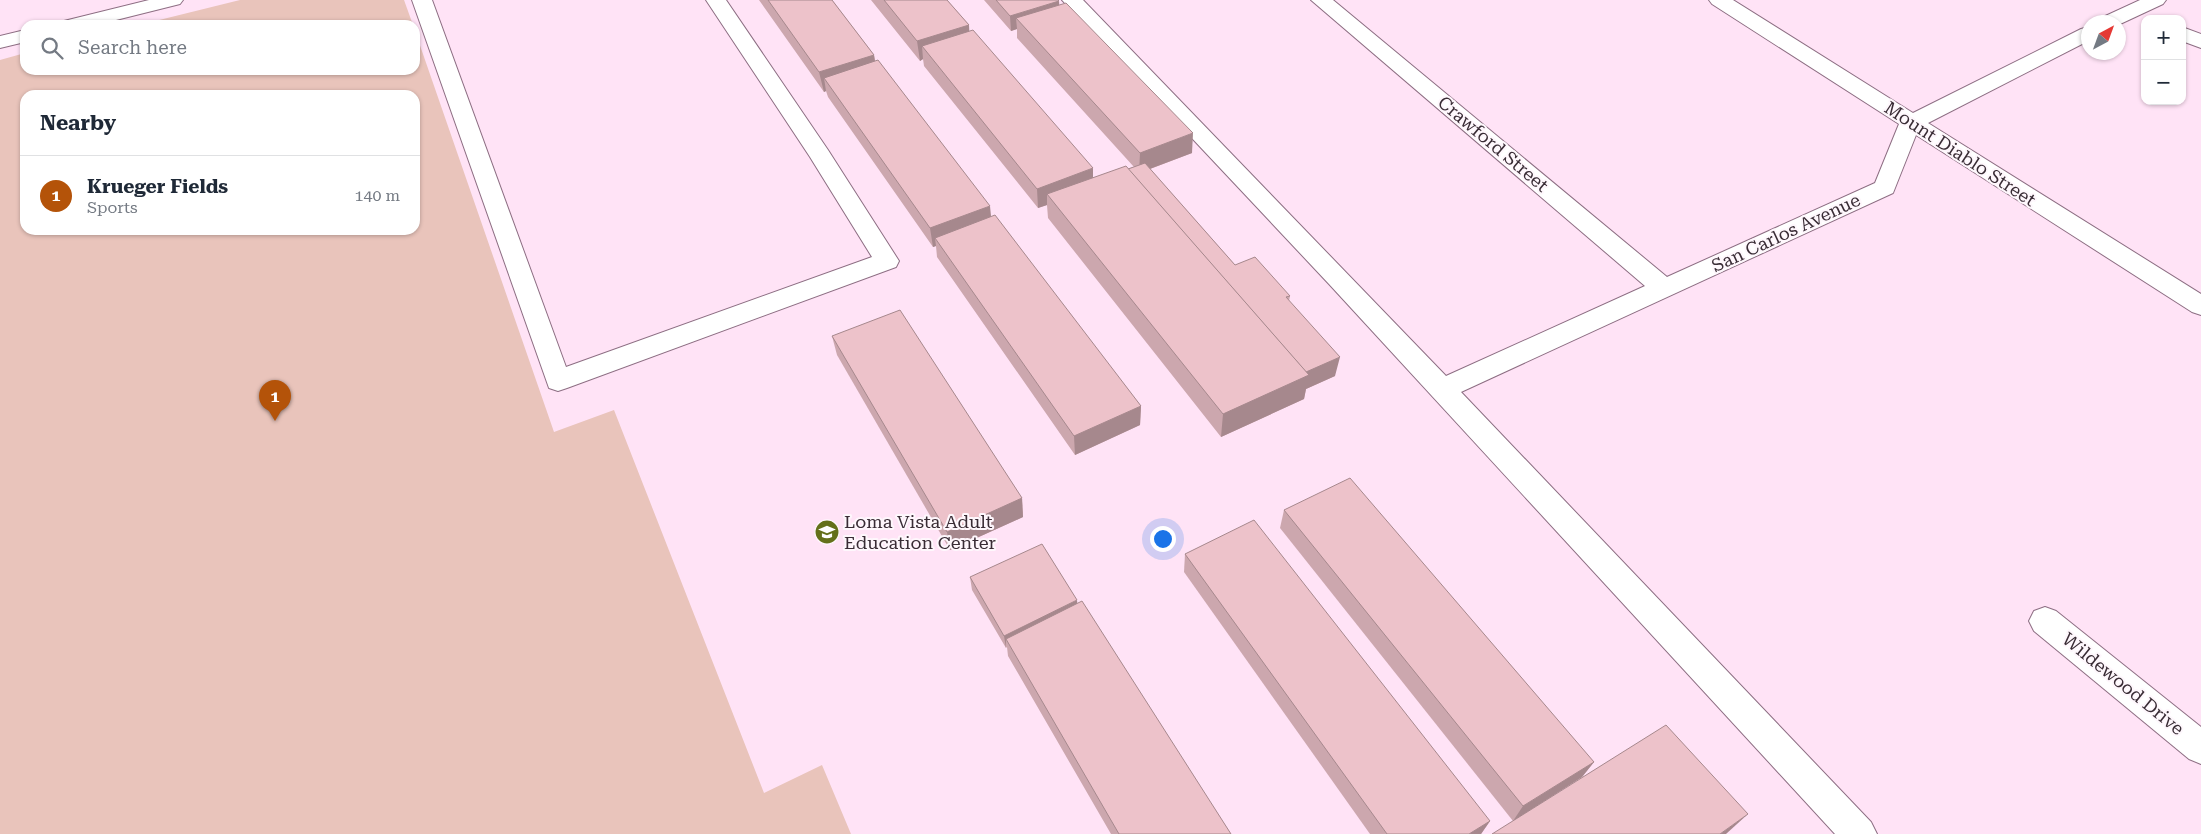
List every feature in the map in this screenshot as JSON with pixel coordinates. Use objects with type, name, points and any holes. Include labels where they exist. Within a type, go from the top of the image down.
[{"type":"street","points":[[91,20],[173,0]]},
{"type":"street","points":[[422,0],[558,381],[887,261],[820,154],[716,0]]},
{"type":"street","points":[[1072,0],[1442,389],[1859,834]]},
{"type":"street","name":"Crawford Street","points":[[1321,0],[1665,289]]},
{"type":"street","name":"Mount Diablo Street","points":[[1719,0],[2201,306]]},
{"type":"street","points":[[2115,15],[2126,5],[2156,0]]},
{"type":"street","points":[[2126,5],[2146,15]]},
{"type":"street","points":[[2186,35],[2201,42]]},
{"type":"street","points":[[1910,123],[2081,36]]},
{"type":"street","points":[[0,42],[20,37]]},
{"type":"street","name":"San Carlos Avenue","points":[[1442,389],[1885,188],[1910,123]]},
{"type":"street","name":"Wildewood Drive","points":[[2045,621],[2201,748]]},
{"type":"shaded area","points":[[240,0],[404,0],[411,20],[159,20]]},
{"type":"shaded area","points":[[420,45],[554,432],[614,410],[764,793],[822,765],[851,834],[0,834],[0,60],[20,54],[20,75],[420,75]]},
{"type":"building","points":[[768,0],[832,0],[874,55],[819,72]]},
{"type":"building","points":[[884,0],[947,0],[969,25],[917,41]]},
{"type":"building","points":[[996,0],[1058,0],[1059,1],[1010,16]]},
{"type":"building","points":[[1066,3],[1193,133],[1140,153],[1016,18]]},
{"type":"building","points":[[973,30],[1093,168],[1037,189],[922,46]]},
{"type":"building","points":[[878,60],[990,206],[930,228],[824,78]]},
{"type":"building","points":[[1145,163],[1235,265],[1255,257],[1290,296],[1286,297],[1340,357],[1306,372],[1128,169]]},
{"type":"building","points":[[1126,166],[1309,375],[1223,414],[1047,194]]},
{"type":"building","points":[[995,215],[1141,406],[1074,436],[935,238]]},
{"type":"building","points":[[900,310],[1022,498],[947,532],[832,336]]},
{"type":"building","points":[[1350,478],[1594,762],[1523,806],[1284,510]]},
{"type":"building","points":[[1254,520],[1490,821],[1469,834],[1387,834],[1185,554]]},
{"type":"building","points":[[1042,544],[1077,600],[1004,636],[970,577]]},
{"type":"building","points":[[1082,601],[1231,834],[1119,834],[1006,639]]},
{"type":"building","points":[[1666,725],[1748,814],[1720,834],[1492,834]]},
{"type":"place","name":"Krueger Fields","points":[[275,421]]},
{"type":"place","name":"Loma Vista Adult Education Center","points":[[827,532]]}]
